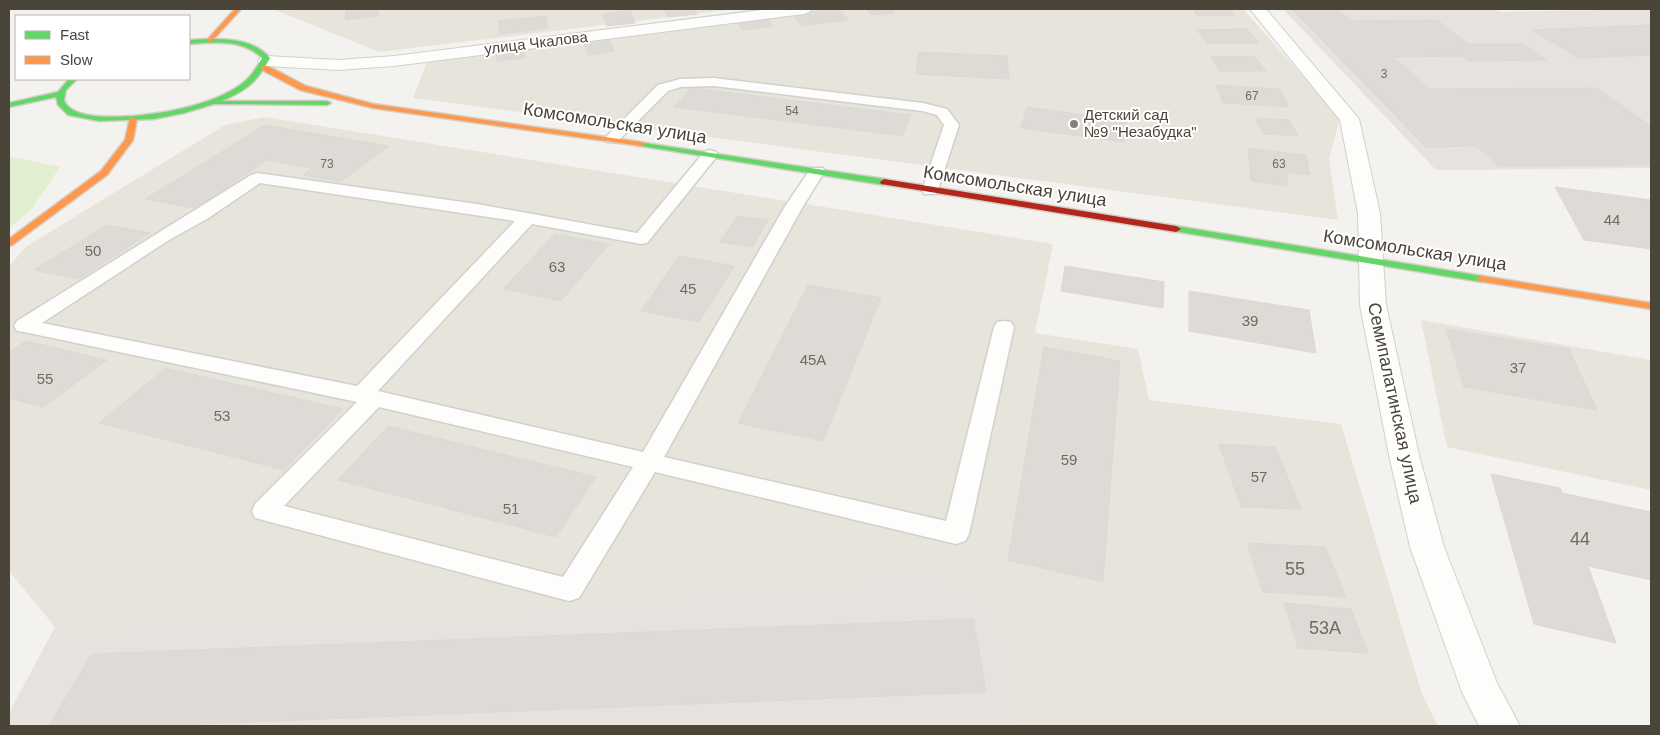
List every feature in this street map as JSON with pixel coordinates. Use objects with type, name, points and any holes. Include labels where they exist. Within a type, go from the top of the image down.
[{"type":"main road","points":[[210,41],[238,9]]},
{"type":"main road","name":"Комсомольская улица","points":[[190,42],[239,43],[254,47],[263,53],[266,64],[303,88],[373,106]]},
{"type":"main road","points":[[65,84],[59,102],[63,108],[72,114],[102,120],[133,119],[166,114],[206,104],[247,85],[260,75],[266,64]]},
{"type":"main road","points":[[9,105],[65,84]]},
{"type":"main road","name":"Комсомольская улица","points":[[206,104],[282,102],[373,106],[612,139],[1651,306]]},
{"type":"main road","points":[[9,243],[76,196],[104,173],[129,140],[133,119]]},
{"type":"street","name":"улица Чкалова","points":[[266,64],[338,65],[394,61],[804,9]]},
{"type":"street","name":"Семипалатинская улица","points":[[1258,9],[1349,119],[1369,213],[1373,305],[1404,455],[1427,547],[1481,692],[1500,726]]},
{"type":"lane","points":[[612,139],[663,88],[680,83],[714,82],[924,108],[942,112],[952,125],[930,190]]},
{"type":"lane","points":[[710,155],[641,239],[477,209],[257,178],[201,216],[163,236],[24,326],[368,397],[648,464],[956,534],[1004,327]]},
{"type":"lane","points":[[528,218],[264,511],[569,590],[648,464],[793,208],[817,171]]},
{"type":"shaded area","points":[[273,9],[735,9],[379,52]]},
{"type":"shaded area","points":[[827,9],[1243,9],[1340,118],[1329,159],[1338,220],[413,98],[427,62]]},
{"type":"shaded area","points":[[1283,9],[1494,9],[1499,12],[1651,9],[1651,168],[1436,170]]},
{"type":"shaded area","points":[[265,117],[1053,244],[1035,333],[1138,349],[1149,400],[1341,424],[1422,694],[1438,726],[1022,726],[999,606],[482,613],[55,627],[9,571],[9,266],[27,246],[225,125]]},
{"type":"shaded area","points":[[1421,320],[1651,360],[1651,490],[1447,447]]},
{"type":"shaded area","points":[[940,570],[999,606],[1022,726],[9,726],[9,713],[55,627],[482,613]]},
{"type":"green space","points":[[9,156],[60,167],[31,210],[9,228]]},
{"type":"building","points":[[347,9],[378,9],[377,16],[345,20]]},
{"type":"building","points":[[664,9],[694,9],[697,14],[668,17]]},
{"type":"building","points":[[838,9],[848,20],[801,26],[792,13]]},
{"type":"building","points":[[867,9],[892,9],[895,13],[871,15]]},
{"type":"building","points":[[1193,9],[1229,9],[1234,16],[1197,15]]},
{"type":"building","points":[[1292,9],[1336,9],[1353,21],[1437,20],[1468,44],[1522,44],[1546,60],[1468,61],[1462,56],[1393,57],[1430,89],[1596,88],[1651,126],[1651,165],[1499,166],[1477,146],[1426,147]]},
{"type":"building","points":[[630,10],[635,23],[607,26],[603,14]]},
{"type":"building","points":[[545,16],[548,28],[500,34],[498,21]]},
{"type":"building","points":[[767,18],[773,26],[743,30],[737,22]]},
{"type":"building","points":[[1651,25],[1651,55],[1579,58],[1532,30]]},
{"type":"building","points":[[1247,29],[1259,43],[1207,43],[1197,30]]},
{"type":"building","points":[[609,39],[614,51],[588,55],[584,42]]},
{"type":"building","points":[[524,50],[525,58],[496,61],[496,53]]},
{"type":"building","points":[[919,52],[1007,56],[1009,79],[916,74]]},
{"type":"building","points":[[1210,56],[1255,57],[1266,71],[1220,71]]},
{"type":"building","points":[[1216,85],[1280,89],[1289,107],[1223,103]]},
{"type":"building","points":[[691,88],[911,115],[902,136],[674,107]]},
{"type":"building","name":"Детский сад №9 \"Незабудка\"","points":[[1027,107],[1126,121],[1123,142],[1021,128]]},
{"type":"building","points":[[1255,118],[1289,120],[1298,136],[1263,134]]},
{"type":"building","points":[[265,125],[389,146],[340,182],[303,175],[312,168],[267,160],[224,189],[235,191],[205,210],[145,199]]},
{"type":"building","points":[[1248,148],[1306,155],[1310,175],[1286,172],[1288,186],[1251,181]]},
{"type":"building","points":[[1555,187],[1651,200],[1651,249],[1584,240]]},
{"type":"building","points":[[737,216],[768,220],[753,247],[720,242]]},
{"type":"building","points":[[107,225],[150,233],[79,279],[34,270]]},
{"type":"building","points":[[555,234],[609,244],[561,301],[503,289]]},
{"type":"building","points":[[679,256],[734,266],[699,322],[641,311]]},
{"type":"building","points":[[1065,266],[1164,282],[1163,308],[1061,291]]},
{"type":"building","points":[[808,285],[881,298],[823,441],[738,423]]},
{"type":"building","points":[[1189,291],[1309,310],[1316,353],[1189,331]]},
{"type":"building","points":[[1446,329],[1569,349],[1597,410],[1464,387]]},
{"type":"building","points":[[26,341],[107,360],[43,407],[9,398],[9,352]]},
{"type":"building","points":[[1044,347],[1120,361],[1103,582],[1008,560]]},
{"type":"building","points":[[166,368],[343,409],[284,470],[99,423]]},
{"type":"building","points":[[388,426],[596,477],[556,537],[338,480]]},
{"type":"building","points":[[1219,444],[1275,447],[1301,509],[1241,507]]},
{"type":"building","points":[[1491,474],[1560,488],[1562,493],[1651,512],[1651,580],[1588,566],[1616,643],[1534,624]]},
{"type":"building","points":[[1247,543],[1325,547],[1346,597],[1263,592]]},
{"type":"building","points":[[1284,603],[1351,609],[1368,653],[1298,648]]},
{"type":"building","points":[[973,619],[986,692],[154,726],[49,726],[92,654]]},
{"type":"traffic: fast","points":[[72,80],[60,95],[60,100],[65,110],[71,113],[99,119],[154,116],[184,111],[213,102],[237,91],[256,76],[266,58],[251,46],[241,43],[230,41],[190,42]]},
{"type":"traffic: fast","points":[[9,52],[15,53]]},
{"type":"traffic: fast","points":[[9,105],[59,94]]},
{"type":"traffic: fast","points":[[217,103],[327,103]]},
{"type":"traffic: fast","points":[[641,144],[884,182]]},
{"type":"traffic: fast","points":[[1176,229],[1482,279]]},
{"type":"traffic: slow","points":[[209,41],[238,9]]},
{"type":"traffic: slow","points":[[265,68],[303,88],[373,106],[641,144]]},
{"type":"traffic: slow","points":[[9,243],[104,173],[129,140],[133,119]]},
{"type":"traffic: slow","points":[[1482,279],[1651,306]]},
{"type":"traffic: jam","points":[[884,182],[1176,229]]},
{"type":"place","name":"Детский сад №9 \"Незабудка\"","points":[[1074,124]]}]
